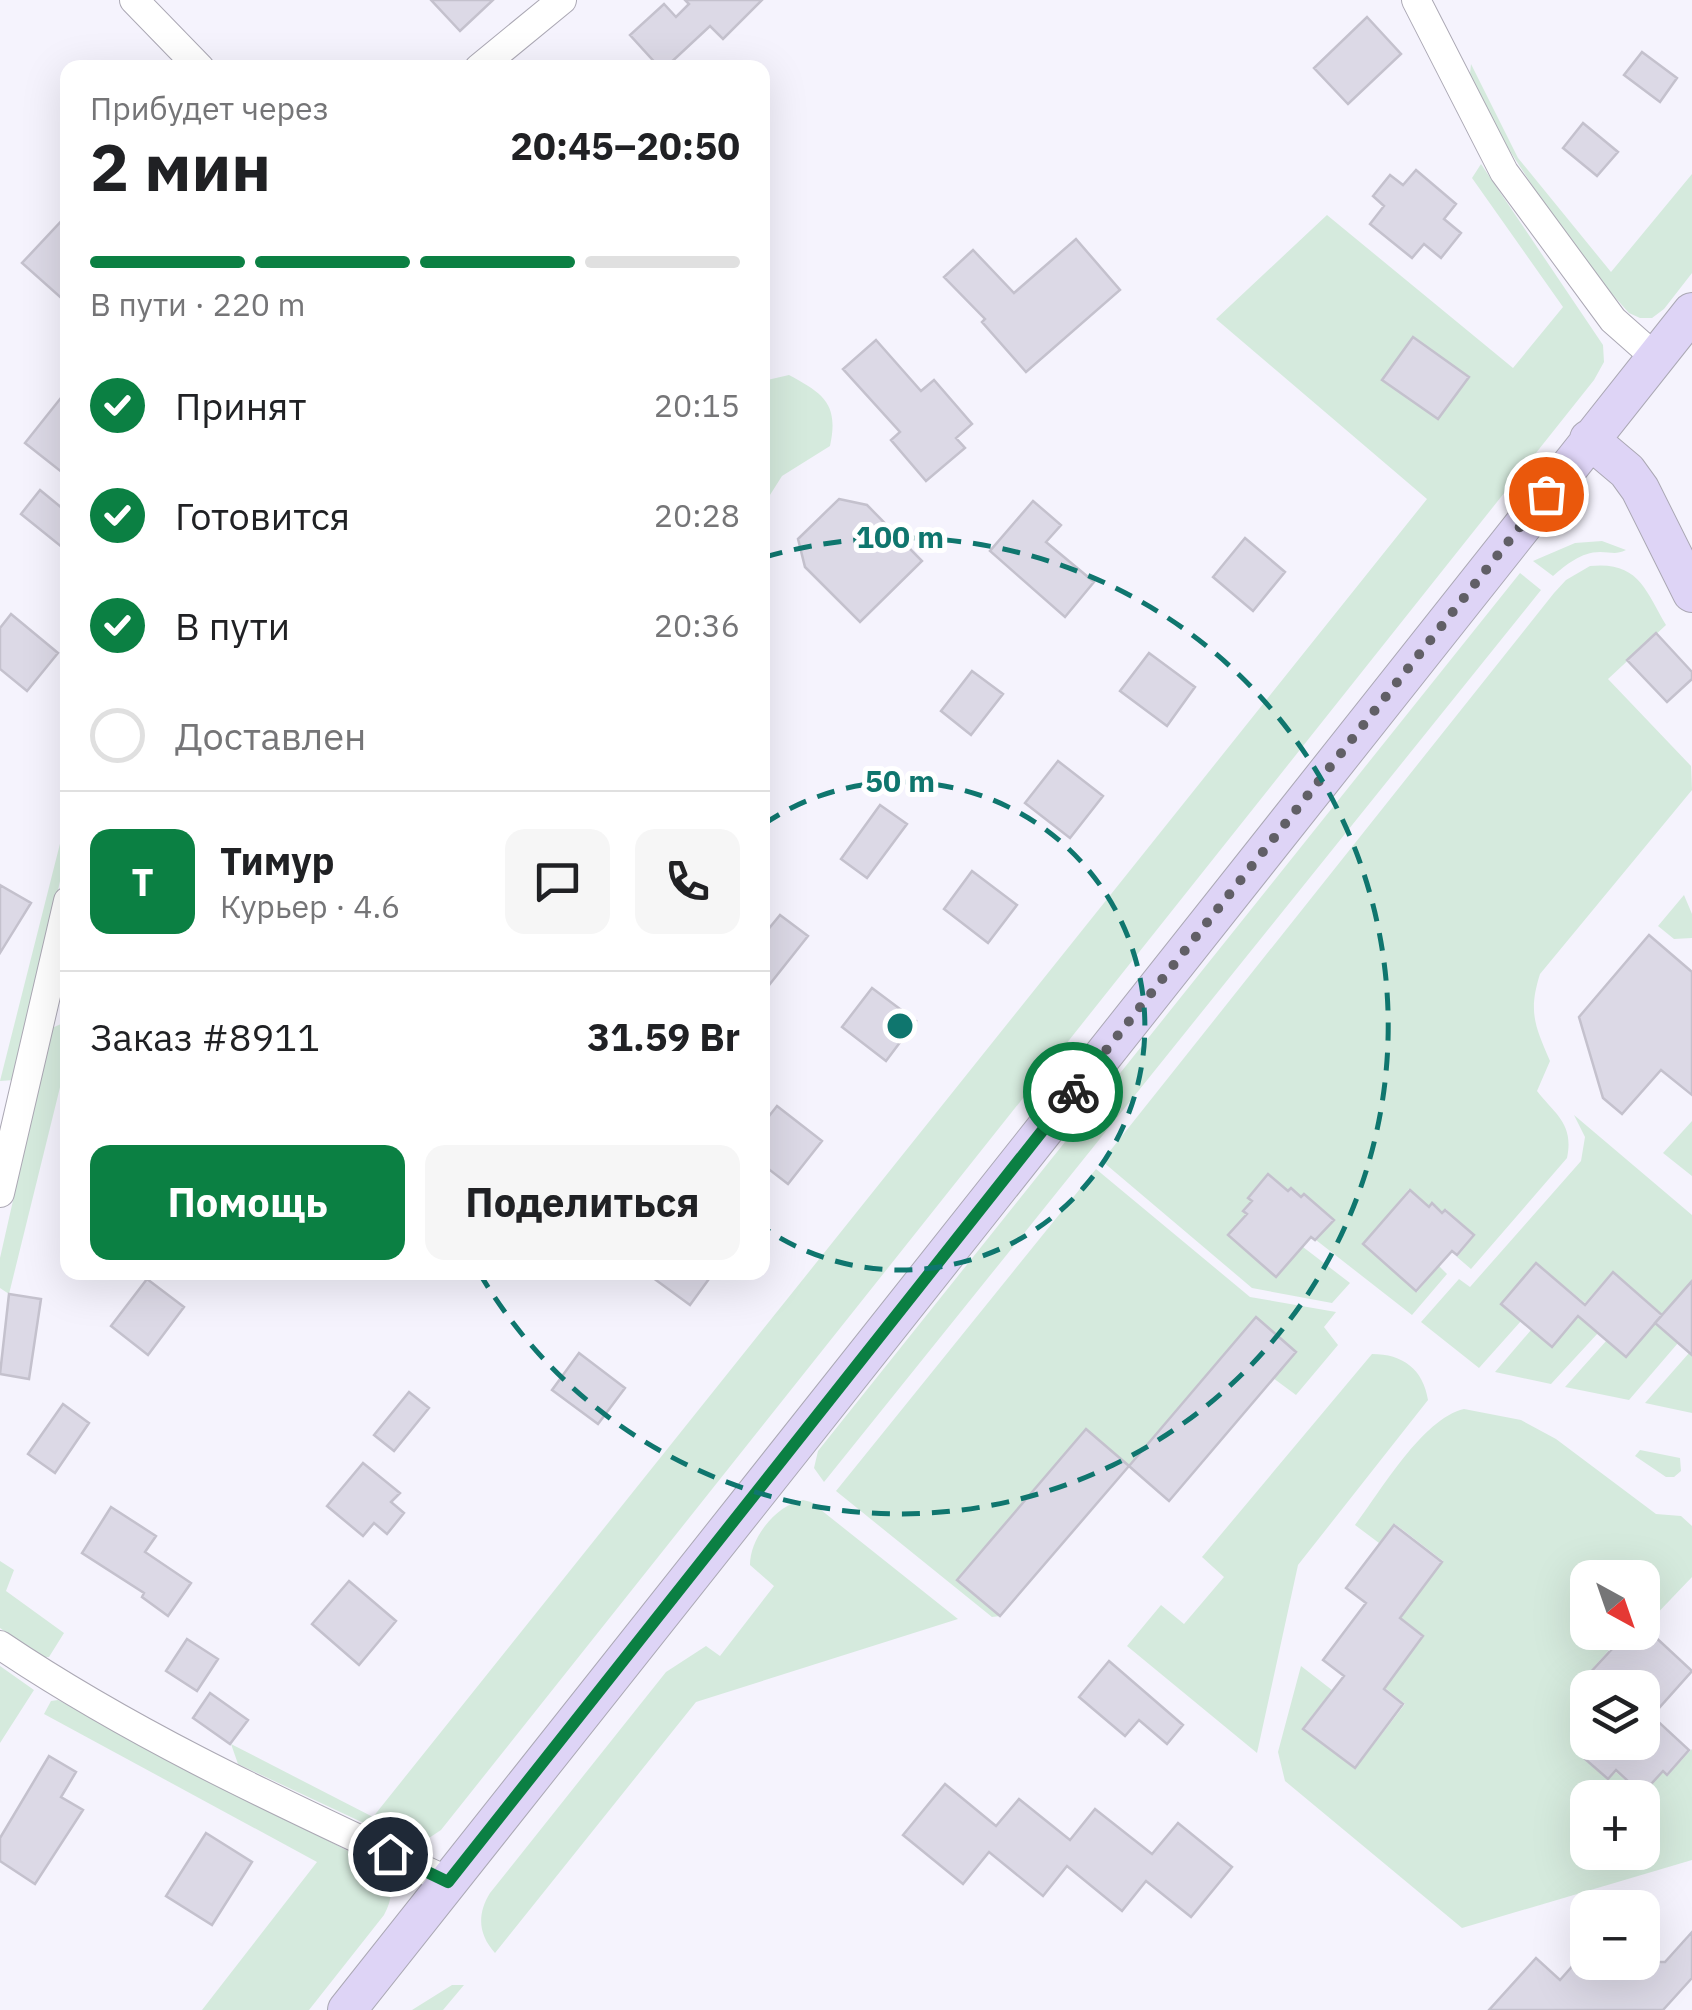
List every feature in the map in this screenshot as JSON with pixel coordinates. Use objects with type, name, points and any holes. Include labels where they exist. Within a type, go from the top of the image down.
[{"type":"main road","points":[[348,2010],[1692,312]]},
{"type":"main road","points":[[1590,439],[1627,471],[1640,489],[1692,593]]},
{"type":"street","points":[[134,0],[192,60]]},
{"type":"street","points":[[489,60],[562,0]]},
{"type":"street","points":[[1416,0],[1504,172],[1613,320],[1656,358]]},
{"type":"street","points":[[0,1193],[60,935]]},
{"type":"street","points":[[0,1645],[54,1682],[193,1760],[448,1882]]},
{"type":"green space","points":[[1471,64],[1518,158],[1611,272],[1692,174],[1692,273],[1652,318],[1629,313],[1579,257],[1472,93]]},
{"type":"green space","points":[[1481,164],[1603,345],[1604,362],[1594,380],[441,1830],[429,1838],[387,1834],[238,1764],[231,1744],[373,1817],[1427,499],[1216,319],[1327,215],[1513,368],[1563,307],[1472,178]]},
{"type":"green space","points":[[789,375],[820,395],[830,410],[832,432],[830,446],[782,476],[770,495],[770,379]]},
{"type":"green space","points":[[1602,541],[1626,550],[1586,554],[1553,576],[1533,561],[1575,543]]},
{"type":"green space","points":[[1590,566],[1619,568],[1630,573],[1645,589],[1666,625],[1608,679],[1691,766],[1692,790],[1540,974],[1534,999],[1535,1019],[1550,1061],[1537,1091],[1566,1128],[1567,1158],[1471,1269],[1457,1257],[1475,1235],[1446,1209],[1443,1212],[1432,1203],[1429,1206],[1409,1189],[1390,1212],[1393,1216],[1388,1229],[1369,1250],[1417,1292],[1439,1266],[1447,1274],[1412,1315],[1316,1240],[1333,1220],[1304,1194],[1301,1196],[1291,1188],[1288,1191],[1268,1174],[1248,1197],[1252,1201],[1244,1211],[1246,1214],[1229,1235],[1275,1276],[1303,1247],[1350,1283],[1332,1303],[1252,1288],[1102,1161],[1554,593],[1566,580]]},
{"type":"green space","points":[[1520,573],[1541,590],[824,1482],[814,1468],[818,1451]]},
{"type":"green space","points":[[60,844],[60,881],[19,1070],[14,1080],[0,1081]]},
{"type":"green space","points":[[1684,895],[1692,914],[1692,938],[1674,939],[1658,926]]},
{"type":"green space","points":[[60,1024],[60,1087],[9,1294],[0,1288],[0,1258],[52,1028]]},
{"type":"green space","points":[[1574,1115],[1692,1215],[1692,1281],[1662,1314],[1612,1272],[1585,1303],[1536,1263],[1501,1304],[1521,1321],[1479,1368],[1421,1322],[1459,1279],[1470,1287],[1581,1161],[1585,1137]]},
{"type":"green space","points":[[1692,1121],[1692,1176],[1663,1153]]},
{"type":"green space","points":[[1096,1169],[1250,1297],[1336,1312],[1324,1327],[1338,1345],[1296,1395],[1273,1378],[1296,1351],[1256,1318],[1129,1466],[1086,1430],[958,1580],[1000,1616],[992,1617],[836,1491]]},
{"type":"green space","points":[[1577,1316],[1598,1333],[1551,1384],[1495,1372],[1531,1330],[1551,1346]]},
{"type":"green space","points":[[1655,1323],[1678,1343],[1629,1400],[1565,1387],[1607,1340],[1626,1357]]},
{"type":"green space","points":[[1689,1353],[1692,1413],[1645,1403]]},
{"type":"green space","points":[[1372,1354],[1410,1365],[1422,1380],[1428,1400],[1298,1565],[1257,1753],[1127,1646],[1161,1605],[1184,1624],[1224,1577],[1202,1557]]},
{"type":"green space","points":[[1464,1409],[1521,1420],[1556,1439],[1656,1514],[1681,1516],[1692,1526],[1692,1577],[1660,1610],[1660,1560],[1570,1560],[1570,1650],[1609,1650],[1591,1670],[1570,1670],[1570,1760],[1585,1760],[1608,1780],[1570,1780],[1570,1870],[1658,1870],[1591,1890],[1570,1890],[1570,1896],[1462,1928],[1285,1781],[1278,1752],[1301,1666],[1332,1690],[1302,1729],[1355,1769],[1405,1704],[1385,1688],[1424,1636],[1401,1618],[1443,1561],[1395,1524],[1379,1543],[1355,1525],[1404,1458],[1433,1427]]},
{"type":"green space","points":[[1640,1450],[1680,1458],[1681,1471],[1666,1477],[1635,1456]]},
{"type":"green space","points":[[803,1500],[811,1502],[958,1619],[696,1702],[495,1953],[481,1924],[490,1893],[666,1672],[706,1646],[720,1656],[774,1586],[750,1565],[754,1544],[774,1516]]},
{"type":"green space","points":[[0,1561],[14,1570],[6,1591],[64,1633],[49,1657],[41,1657],[0,1628]]},
{"type":"green space","points":[[0,1666],[34,1690],[0,1743]]},
{"type":"green space","points":[[58,1700],[375,1865],[386,1876],[390,1901],[384,1915],[309,2010],[202,2010],[317,1862],[44,1714],[51,1701]]},
{"type":"green space","points":[[1692,1749],[1692,1860],[1660,1869],[1660,1780],[1655,1780],[1662,1772],[1667,1776]]},
{"type":"green space","points":[[1616,1772],[1625,1780],[1608,1780]]},
{"type":"green space","points":[[452,1985],[464,1985],[443,2010],[412,2010]]},
{"type":"building","points":[[431,0],[493,0],[460,31]]},
{"type":"building","points":[[685,0],[762,0],[723,39],[710,26],[674,60],[653,60],[630,35],[664,4],[676,17],[689,4]]},
{"type":"building","points":[[1367,17],[1401,54],[1348,104],[1314,68]]},
{"type":"building","points":[[1642,52],[1677,78],[1660,102],[1624,75]]},
{"type":"building","points":[[1583,123],[1618,152],[1597,176],[1563,148]]},
{"type":"building","points":[[1416,170],[1456,204],[1444,219],[1461,233],[1441,258],[1424,244],[1412,258],[1370,224],[1384,206],[1373,196],[1390,175],[1403,185]]},
{"type":"building","points":[[60,223],[60,297],[22,263]]},
{"type":"building","points":[[1076,239],[1120,290],[1026,372],[982,322],[985,319],[944,277],[973,250],[1014,293]]},
{"type":"building","points":[[1413,337],[1469,377],[1438,419],[1382,380]]},
{"type":"building","points":[[876,340],[921,391],[934,380],[972,424],[956,438],[965,448],[926,481],[891,440],[900,432],[843,369]]},
{"type":"building","points":[[60,399],[60,471],[25,443]]},
{"type":"building","points":[[40,490],[60,506],[60,546],[21,514]]},
{"type":"building","points":[[839,499],[867,505],[922,561],[860,622],[805,567],[798,539]]},
{"type":"building","points":[[1033,501],[1061,525],[1046,542],[1094,582],[1065,617],[990,551]]},
{"type":"building","points":[[1245,538],[1285,572],[1253,611],[1213,577]]},
{"type":"building","points":[[11,614],[58,653],[27,691],[0,669],[0,628]]},
{"type":"building","points":[[1656,633],[1692,672],[1692,679],[1667,702],[1627,660]]},
{"type":"building","points":[[1149,653],[1195,687],[1167,726],[1120,691]]},
{"type":"building","points":[[972,671],[1003,694],[971,735],[941,711]]},
{"type":"building","points":[[1058,761],[1103,796],[1070,838],[1025,803]]},
{"type":"building","points":[[880,805],[907,824],[867,878],[841,859]]},
{"type":"building","points":[[972,871],[1017,905],[988,943],[944,909]]},
{"type":"building","points":[[0,885],[31,903],[0,953]]},
{"type":"building","points":[[780,915],[808,936],[770,984],[770,927]]},
{"type":"building","points":[[1649,935],[1692,972],[1692,1095],[1661,1070],[1622,1114],[1603,1098],[1579,1017]]},
{"type":"building","points":[[872,988],[916,1021],[886,1061],[842,1027]]},
{"type":"building","points":[[777,1106],[822,1141],[788,1184],[770,1170],[770,1115]]},
{"type":"building","points":[[1268,1174],[1288,1191],[1291,1188],[1301,1197],[1304,1194],[1334,1220],[1315,1240],[1311,1237],[1276,1277],[1228,1235],[1247,1214],[1243,1211],[1252,1201],[1248,1198]]},
{"type":"building","points":[[1410,1190],[1429,1207],[1432,1203],[1442,1213],[1445,1210],[1474,1235],[1457,1255],[1452,1251],[1416,1291],[1363,1244]]},
{"type":"building","points":[[1536,1263],[1585,1305],[1613,1272],[1662,1315],[1626,1357],[1578,1316],[1552,1347],[1501,1304]]},
{"type":"building","points":[[146,1280],[184,1307],[148,1355],[111,1326]]},
{"type":"building","points":[[656,1280],[708,1280],[690,1305]]},
{"type":"building","points":[[1692,1281],[1692,1355],[1655,1323]]},
{"type":"building","points":[[9,1294],[41,1299],[29,1379],[0,1374]]},
{"type":"building","points":[[1256,1317],[1296,1352],[1169,1501],[1129,1466]]},
{"type":"building","points":[[579,1353],[625,1388],[598,1424],[552,1390]]},
{"type":"building","points":[[409,1392],[429,1408],[394,1451],[374,1435]]},
{"type":"building","points":[[63,1404],[89,1423],[55,1473],[28,1454]]},
{"type":"building","points":[[1086,1429],[1129,1466],[1000,1616],[957,1580]]},
{"type":"building","points":[[363,1463],[400,1493],[391,1502],[404,1513],[387,1534],[374,1523],[363,1536],[327,1506]]},
{"type":"building","points":[[111,1507],[156,1536],[145,1552],[191,1583],[168,1616],[142,1597],[144,1593],[82,1553]]},
{"type":"building","points":[[1394,1525],[1442,1562],[1400,1618],[1423,1636],[1384,1689],[1403,1704],[1355,1768],[1303,1729],[1344,1676],[1323,1660],[1366,1603],[1346,1588]]},
{"type":"building","points":[[349,1581],[396,1621],[359,1665],[312,1624]]},
{"type":"building","points":[[187,1639],[218,1659],[197,1691],[166,1671]]},
{"type":"building","points":[[1660,1641],[1692,1671],[1660,1707],[1660,1670],[1593,1670],[1611,1650],[1660,1650]]},
{"type":"building","points":[[1109,1661],[1183,1725],[1167,1744],[1139,1720],[1125,1736],[1079,1697]]},
{"type":"building","points":[[210,1693],[248,1720],[230,1744],[193,1718]]},
{"type":"building","points":[[1660,1723],[1689,1750],[1667,1775],[1663,1771],[1655,1780],[1627,1780],[1616,1770],[1608,1779],[1586,1760],[1660,1760]]},
{"type":"building","points":[[49,1756],[76,1772],[61,1797],[83,1810],[35,1884],[0,1861],[0,1838]]},
{"type":"building","points":[[945,1784],[996,1826],[1019,1799],[1070,1840],[1095,1809],[1152,1854],[1178,1823],[1232,1867],[1191,1917],[1146,1881],[1122,1911],[1067,1866],[1043,1896],[989,1852],[963,1884],[903,1835]]},
{"type":"building","points":[[206,1833],[252,1862],[212,1925],[166,1896]]},
{"type":"building","points":[[1692,1932],[1692,1978],[1663,2010],[1489,2010],[1536,1958],[1560,1980],[1570,1969],[1570,1980],[1660,1980],[1660,1962],[1665,1962]]},
{"type":"way so far","points":[[1073,1092],[1546,494]]},
{"type":"route","points":[[390,1854],[448,1882],[1073,1092]]}]
